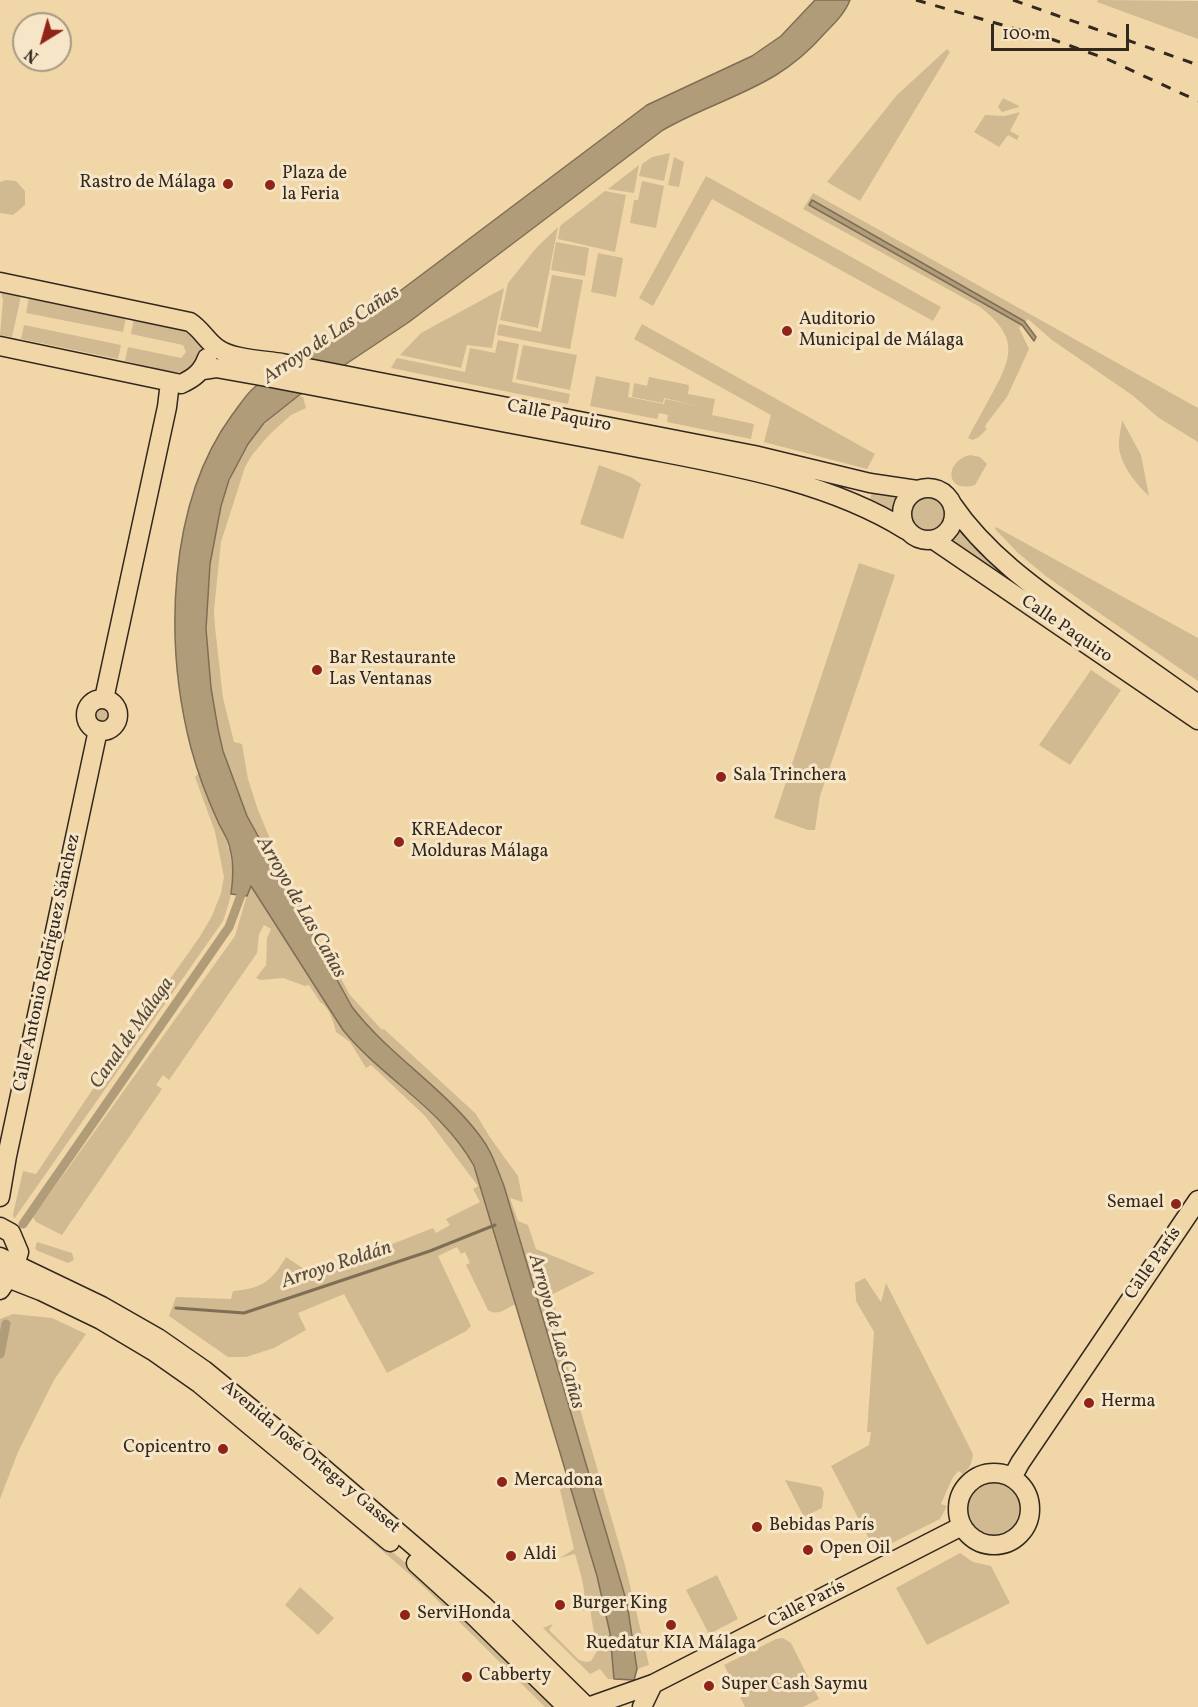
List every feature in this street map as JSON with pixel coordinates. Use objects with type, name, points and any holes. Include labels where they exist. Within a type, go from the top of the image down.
[{"type":"main road","name":"Calle Paquiro","points":[[0,282],[190,322],[226,354],[754,454],[870,483],[917,489]]},
{"type":"main road","points":[[0,346],[181,384],[191,380],[203,370],[209,353],[207,336]]},
{"type":"main road","name":"Calle Paquiro","points":[[203,370],[216,368],[261,376],[755,472],[840,496],[906,530]]},
{"type":"main road","name":"Calle Antonio Rodríguez Sánchez","points":[[0,1197],[98,730],[89,724],[86,712],[90,703],[104,699],[143,523],[170,382]]},
{"type":"main road","points":[[917,489],[939,490],[947,495],[952,504],[953,521],[949,530],[942,537],[934,540],[918,539],[906,530],[902,519],[902,507],[908,496],[917,489]]},
{"type":"main road","name":"Calle Paquiro","points":[[952,504],[981,540],[1020,577],[1198,704]]},
{"type":"main road","name":"Calle Paquiro","points":[[934,540],[1198,720]]},
{"type":"main road","name":"Calle París","points":[[1012,1478],[1051,1416],[1198,1200]]},
{"type":"main road","points":[[0,1227],[11,1233],[19,1252],[5,1273]]},
{"type":"main road","name":"Avenida José Ortega y Gasset","points":[[5,1273],[102,1306],[158,1338],[204,1370],[308,1455],[483,1605],[593,1705]]},
{"type":"main road","name":"Avenida José Ortega y Gasset","points":[[5,1273],[101,1320],[153,1351],[200,1384],[411,1558],[567,1707]]},
{"type":"main road","points":[[988,1473],[1012,1478],[1027,1494],[1030,1516],[1021,1534],[1013,1540],[1003,1545],[993,1546],[980,1543],[969,1536],[958,1515],[958,1504],[962,1493],[968,1484],[988,1473]]},
{"type":"main road","name":"Calle París","points":[[593,1705],[653,1684],[962,1526]]},
{"type":"main road","points":[[642,1707],[653,1684]]},
{"type":"main road","points":[[593,1705],[620,1702],[629,1707]]},
{"type":"shaded area","points":[[815,0],[850,0],[836,22],[789,66],[762,83],[663,130],[409,322],[298,396],[264,423],[248,444],[229,480],[221,506],[210,564],[206,629],[211,688],[223,751],[247,816],[352,1007],[383,1041],[466,1119],[488,1148],[504,1186],[627,1603],[637,1669],[634,1680],[614,1679],[610,1633],[597,1576],[474,1166],[461,1146],[430,1111],[376,1064],[343,1030],[251,886],[247,896],[231,894],[233,866],[229,846],[200,777],[182,707],[175,620],[177,576],[183,532],[194,490],[210,451],[232,415],[263,380],[370,313],[647,105],[752,56],[781,36]]},
{"type":"shaded area","points":[[1098,0],[1198,1],[1198,39],[1097,2]]},
{"type":"shaded area","points":[[947,49],[950,52],[860,201],[827,182],[897,95]]},
{"type":"shaded area","points":[[1003,98],[1019,107],[1002,112],[998,107]]},
{"type":"shaded area","points":[[1020,112],[1010,131],[1019,136],[1017,140],[1008,135],[999,147],[974,132],[985,115],[1005,116]]},
{"type":"shaded area","points":[[670,153],[664,181],[639,176],[642,164],[652,157]]},
{"type":"shaded area","points":[[674,157],[684,162],[679,187],[668,185]]},
{"type":"shaded area","points":[[639,165],[634,193],[608,189]]},
{"type":"shaded area","points":[[706,176],[941,307],[933,321],[712,199],[653,306],[639,298]]},
{"type":"shaded area","points":[[16,181],[25,191],[25,205],[13,215],[0,213],[0,182]]},
{"type":"shaded area","points":[[642,181],[664,186],[656,228],[630,223],[634,200],[638,200]]},
{"type":"shaded area","points":[[605,191],[626,195],[615,252],[558,239],[560,226]]},
{"type":"shaded area","points":[[813,193],[1198,408],[1198,442],[1159,418],[1132,395],[1052,340],[1028,319],[1019,328],[1029,349],[1007,397],[987,423],[985,427],[987,429],[973,440],[968,438],[1005,367],[1008,346],[1001,327],[980,307],[803,209]]},
{"type":"shaded area","points":[[812,200],[1024,321],[1036,337],[1034,341],[1022,325],[809,205]]},
{"type":"shaded area","points":[[558,227],[538,328],[500,320],[508,283],[537,247]]},
{"type":"shaded area","points":[[556,242],[589,248],[585,276],[551,270]]},
{"type":"shaded area","points":[[598,253],[623,258],[616,297],[591,292]]},
{"type":"shaded area","points":[[552,275],[583,280],[570,349],[497,335],[499,324],[541,332]]},
{"type":"shaded area","points":[[504,288],[492,348],[467,345],[461,368],[400,355],[421,333]]},
{"type":"shaded area","points":[[1,292],[21,296],[12,337],[0,335],[3,300]]},
{"type":"shaded area","points":[[29,297],[126,317],[123,332],[26,313]]},
{"type":"shaded area","points":[[134,318],[168,324],[192,333],[199,340],[202,349],[197,363],[188,370],[173,372],[125,361],[128,347],[181,358],[186,352],[183,345],[131,334]]},
{"type":"shaded area","points":[[642,324],[875,454],[867,469],[764,442],[771,415],[634,339]]},
{"type":"shaded area","points":[[24,325],[121,345],[118,359],[21,339]]},
{"type":"shaded area","points":[[498,340],[519,344],[512,382],[570,394],[568,404],[391,368],[397,358],[465,372],[470,348],[495,353]]},
{"type":"shaded area","points":[[523,345],[577,355],[570,390],[516,379]]},
{"type":"shaded area","points":[[596,376],[630,383],[628,397],[664,404],[665,399],[702,407],[664,398],[663,403],[632,397],[634,383],[647,386],[649,377],[689,385],[688,394],[715,399],[712,415],[754,424],[751,439],[667,422],[668,415],[659,413],[657,419],[590,406]]},
{"type":"shaded area","points":[[298,396],[303,397],[306,408],[291,415],[269,435],[245,467],[221,542],[214,610],[215,627],[223,698],[234,742],[242,744],[248,779],[258,810],[288,882],[350,995],[382,1030],[384,1029],[476,1114],[518,1176],[523,1202],[510,1198],[518,1221],[528,1225],[536,1249],[595,1273],[549,1296],[556,1310],[552,1312],[625,1565],[649,1665],[637,1669],[627,1603],[504,1186],[492,1155],[466,1119],[367,1027],[352,1007],[255,833],[223,748],[215,713],[207,643],[207,607],[217,524],[231,476],[242,454],[265,423]]},
{"type":"shaded area","points":[[1122,420],[1141,455],[1149,496],[1140,487],[1122,459],[1119,445]]},
{"type":"shaded area","points":[[970,455],[980,457],[987,464],[975,485],[965,487],[954,481],[952,470],[961,459]]},
{"type":"shaded area","points":[[599,465],[631,477],[641,484],[623,539],[580,524]]},
{"type":"shaded area","points":[[872,491],[902,493],[895,506],[894,516],[869,505]]},
{"type":"shaded area","points":[[928,494],[936,495],[942,500],[947,506],[947,522],[942,528],[936,533],[928,534],[920,533],[914,528],[909,522],[908,514],[909,506],[914,500],[920,495]]},
{"type":"shaded area","points":[[960,523],[1015,578],[1010,585],[944,543],[953,537]]},
{"type":"shaded area","points":[[996,527],[1198,638],[1198,681],[1047,577],[1018,553],[995,529]]},
{"type":"shaded area","points":[[859,563],[895,575],[820,796],[815,830],[808,830],[774,818]]},
{"type":"shaded area","points":[[1091,670],[1121,690],[1070,765],[1039,745]]},
{"type":"shaded area","points":[[98,705],[106,705],[112,711],[112,719],[106,725],[98,725],[92,719],[92,711]]},
{"type":"shaded area","points":[[199,773],[224,832],[232,863],[231,894],[223,921],[14,1219],[13,1214],[23,1171],[36,1174],[212,916],[221,893],[224,877],[215,832],[195,777]]},
{"type":"shaded area","points":[[250,885],[343,1030],[362,1051],[451,1132],[467,1153],[481,1185],[516,1304],[495,1313],[488,1310],[466,1265],[470,1263],[465,1252],[461,1254],[457,1247],[438,1256],[471,1326],[466,1331],[387,1373],[344,1294],[298,1313],[306,1330],[274,1348],[246,1357],[228,1357],[169,1316],[176,1297],[231,1299],[233,1291],[259,1286],[271,1278],[286,1257],[313,1275],[433,1228],[436,1233],[450,1225],[446,1219],[480,1202],[473,1189],[478,1186],[425,1116],[371,1065],[366,1068],[350,1042],[336,1032],[329,1011],[309,985],[305,986],[283,978],[260,980],[256,978],[266,965],[267,938],[271,929],[264,925],[259,934],[257,953],[169,1080],[163,1075],[156,1085],[162,1089],[62,1235],[36,1222],[33,1217],[235,936]]},
{"type":"shaded area","points":[[37,1242],[72,1253],[74,1260],[68,1263],[38,1251],[35,1249]]},
{"type":"shaded area","points":[[865,1278],[881,1302],[886,1283],[973,1454],[967,1470],[963,1474],[958,1471],[952,1479],[941,1504],[947,1506],[940,1519],[880,1549],[883,1554],[877,1554],[831,1466],[869,1445],[871,1432],[867,1432],[874,1332],[856,1301],[855,1283]]},
{"type":"shaded area","points":[[13,1314],[52,1318],[86,1334],[54,1380],[18,1452],[0,1499],[0,1319]]},
{"type":"shaded area","points":[[298,1472],[427,1581],[555,1707],[545,1707],[423,1586],[296,1476]]},
{"type":"shaded area","points":[[568,1477],[605,1605],[614,1679],[608,1679],[600,1669],[590,1674],[543,1628],[553,1624],[549,1630],[579,1660],[591,1661],[597,1651],[590,1609],[583,1611],[584,1590],[575,1554],[560,1558],[574,1549],[560,1490]]},
{"type":"shaded area","points":[[988,1478],[1000,1478],[1016,1487],[1023,1497],[1025,1509],[1023,1521],[1016,1531],[1000,1540],[988,1540],[977,1535],[968,1526],[963,1515],[963,1503],[968,1492],[977,1483]]},
{"type":"shaded area","points":[[785,1480],[821,1487],[824,1492],[822,1508],[804,1517]]},
{"type":"shaded area","points":[[960,1553],[973,1562],[991,1566],[1010,1603],[927,1645],[896,1588]]},
{"type":"shaded area","points":[[717,1575],[738,1619],[709,1634],[686,1590]]},
{"type":"shaded area","points":[[300,1587],[334,1618],[318,1635],[285,1605]]},
{"type":"shaded area","points":[[783,1638],[791,1643],[819,1699],[803,1707],[745,1707],[724,1665],[776,1639]]},
{"type":"waterway","name":"Canal de Málaga","points":[[23,1224],[229,927],[241,895],[242,883]]},
{"type":"waterway","name":"Arroyo Roldán","points":[[176,1308],[244,1313],[430,1251],[495,1225]]},
{"type":"waterway","name":"Canal de Málaga","points":[[0,1354],[6,1324]]},
{"type":"railway","points":[[916,0],[1054,40],[1107,59],[1198,101]]},
{"type":"railway","points":[[1013,0],[1198,65]]},
{"type":"place","name":"Rastro de Málaga","points":[[228,184]]},
{"type":"place","name":"Plaza de la Feria","points":[[270,185]]},
{"type":"place","name":"Auditorio Municipal de Málaga","points":[[787,331]]},
{"type":"place","name":"Bar Restaurante Las Ventanas","points":[[317,670]]},
{"type":"place","name":"Sala Trinchera","points":[[721,777]]},
{"type":"place","name":"KREAdecor Molduras Málaga","points":[[399,842]]},
{"type":"place","name":"Semael","points":[[1176,1204]]},
{"type":"place","name":"Herma","points":[[1089,1403]]},
{"type":"place","name":"Copicentro","points":[[223,1449]]},
{"type":"place","name":"Mercadona","points":[[502,1482]]},
{"type":"place","name":"Bebidas París","points":[[757,1527]]},
{"type":"place","name":"Open Oil","points":[[808,1550]]},
{"type":"place","name":"Aldi","points":[[511,1556]]},
{"type":"place","name":"Burger King","points":[[560,1605]]},
{"type":"place","name":"ServiHonda","points":[[405,1615]]},
{"type":"place","name":"Ruedatur KIA Málaga","points":[[671,1625]]},
{"type":"place","name":"Cabberty","points":[[467,1677]]},
{"type":"place","name":"Super Cash Saymu","points":[[709,1686]]},
{"type":"water label","name":"Arroyo de Las Cañas","points":[[332,336]]},
{"type":"water label","name":"Arroyo de Las Cañas","points":[[300,908]]},
{"type":"water label","name":"Arroyo de Las Cañas","points":[[555,1332]]}]
